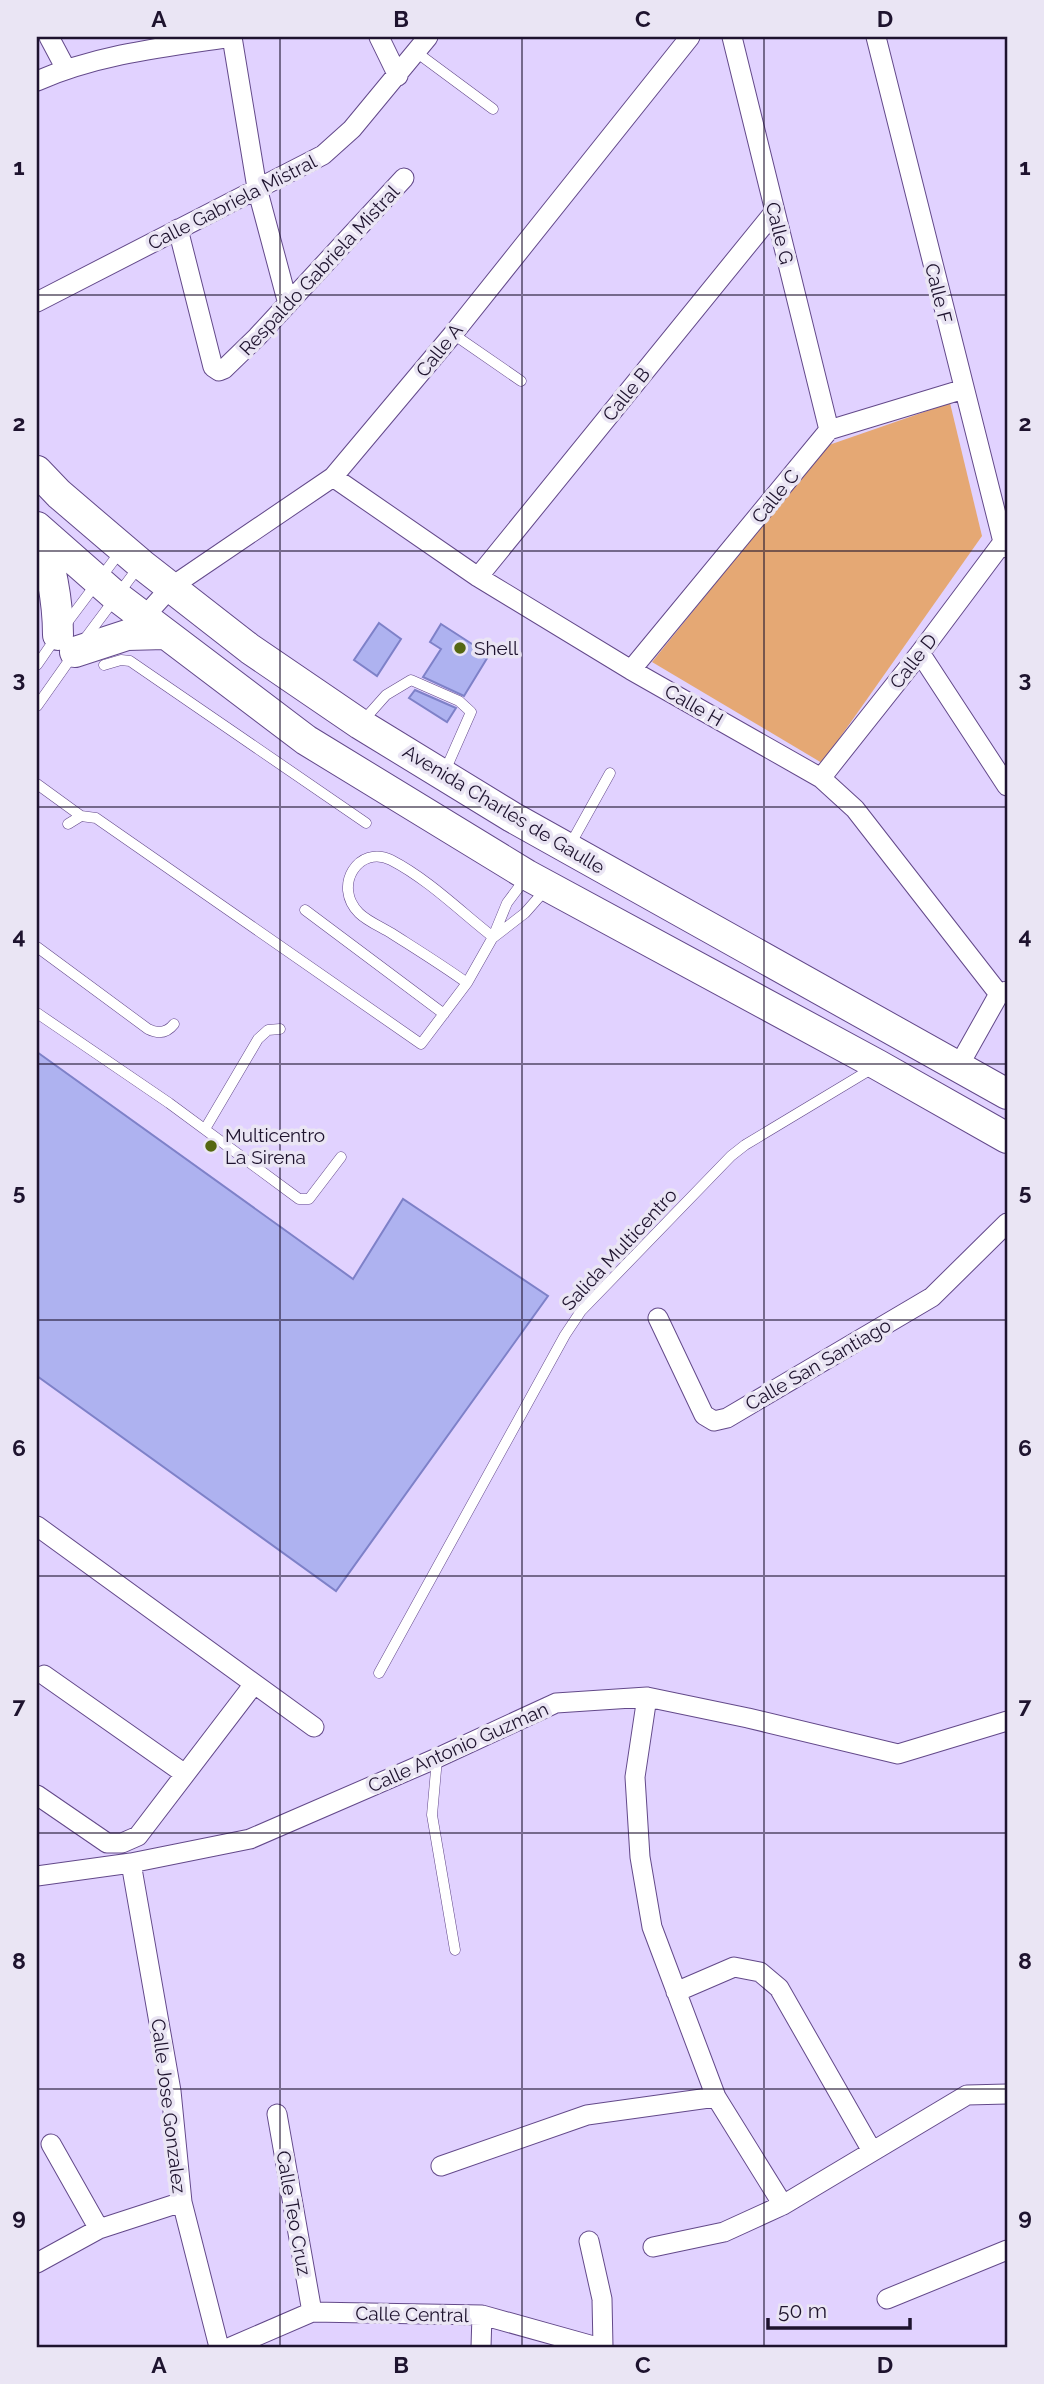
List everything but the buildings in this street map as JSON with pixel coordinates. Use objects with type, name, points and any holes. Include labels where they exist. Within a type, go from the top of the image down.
[{"type":"main road","name":"Avenida Charles de Gaulle","points":[[37,471],[132,557],[250,649],[360,724],[568,849],[1007,1094]]},
{"type":"main road","points":[[38,528],[106,588],[306,740],[538,881],[840,1044],[1007,1138]]},
{"type":"main road","points":[[38,528],[52,574],[67,644],[127,635],[154,625]]},
{"type":"main road","points":[[840,1044],[851,1038],[862,1038],[893,1054],[901,1048],[900,1040],[894,1032]]},
{"type":"main road","points":[[915,1086],[906,1067],[915,1059],[958,1067]]},
{"type":"street","points":[[50,37],[66,69]]},
{"type":"street","points":[[37,81],[66,69],[133,51],[232,37],[257,188],[288,304]]},
{"type":"street","points":[[379,37],[398,76]]},
{"type":"street","name":"Calle A","points":[[154,625],[171,587],[333,477],[453,334],[690,37]]},
{"type":"street","name":"Calle G","points":[[732,37],[829,430]]},
{"type":"street","name":"Calle F","points":[[876,37],[1005,545]]},
{"type":"street","name":"Calle Gabriela Mistral","points":[[37,302],[300,168],[332,148],[398,76],[422,44]]},
{"type":"street","name":"Respaldo Gabriela Mistral","points":[[178,229],[213,367],[216,370],[224,369],[242,353],[404,178]]},
{"type":"street","name":"Calle B","points":[[478,577],[775,211]]},
{"type":"street","points":[[829,430],[964,389]]},
{"type":"street","name":"Calle C","points":[[631,670],[829,430]]},
{"type":"street","name":"Calle H","points":[[333,477],[478,577],[631,670],[821,778],[855,809],[1003,993]]},
{"type":"street","name":"Calle D","points":[[821,778],[1005,545]]},
{"type":"street","points":[[920,653],[1007,786]]},
{"type":"street","points":[[958,1067],[1003,993]]},
{"type":"street","name":"Calle San Santiago","points":[[658,1318],[704,1415],[714,1420],[727,1418],[932,1297],[1007,1223]]},
{"type":"street","points":[[37,1526],[314,1727]]},
{"type":"street","points":[[44,1675],[185,1774]]},
{"type":"street","points":[[37,1795],[107,1843],[122,1843],[138,1836],[254,1684]]},
{"type":"street","points":[[647,1697],[635,1777],[640,1857],[652,1927],[716,2097],[783,2205]]},
{"type":"street","name":"Calle Antonio Guzman","points":[[37,1876],[131,1863],[250,1839],[556,1703],[647,1697],[748,1718],[898,1755],[1007,1721]]},
{"type":"street","name":"Calle Jose Gonzalez","points":[[131,1863],[170,2091],[182,2203],[219,2347]]},
{"type":"street","points":[[676,1992],[734,1967],[760,1972],[779,1988],[872,2151]]},
{"type":"street","points":[[653,2247],[724,2232],[783,2205],[967,2095],[1007,2094]]},
{"type":"street","points":[[441,2166],[587,2115],[716,2097]]},
{"type":"street","name":"Calle Teo Cruz","points":[[277,2114],[312,2312]]},
{"type":"street","points":[[51,2144],[99,2229]]},
{"type":"street","points":[[37,2263],[99,2229],[182,2203]]},
{"type":"street","points":[[589,2241],[602,2299],[603,2347]]},
{"type":"street","points":[[887,2299],[1007,2250]]},
{"type":"street","name":"Calle Central","points":[[230,2347],[312,2312],[482,2315],[597,2347]]},
{"type":"street","points":[[481,2347],[482,2315]]},
{"type":"lane","points":[[422,44],[493,109]]},
{"type":"lane","points":[[453,334],[521,381]]},
{"type":"lane","points":[[37,706],[67,644],[106,588],[132,557]]},
{"type":"lane","points":[[37,665],[67,644],[106,588],[132,557]]},
{"type":"lane","points":[[104,665],[130,661],[366,824]]},
{"type":"lane","points":[[360,724],[386,695],[411,680],[459,701],[471,712],[443,775]]},
{"type":"lane","points":[[568,849],[610,772]]},
{"type":"lane","points":[[37,785],[81,816],[96,818],[421,1044],[467,983],[493,937],[507,903],[538,881]]},
{"type":"lane","points":[[68,824],[81,816]]},
{"type":"lane","points":[[467,983],[359,912],[347,892],[347,880],[358,865],[379,855],[391,860],[429,887],[493,937]]},
{"type":"lane","points":[[493,937],[525,913],[538,881]]},
{"type":"lane","points":[[304,910],[444,1014]]},
{"type":"lane","points":[[37,947],[148,1029],[159,1033],[170,1029],[174,1024]]},
{"type":"lane","points":[[37,1013],[205,1129],[299,1199],[309,1199],[341,1157]]},
{"type":"lane","points":[[205,1129],[258,1039],[268,1030],[279,1029]]},
{"type":"lane","name":"Salida Multicentro","points":[[379,1673],[565,1335],[581,1311],[731,1156],[878,1065]]},
{"type":"lane","points":[[437,1758],[432,1815],[455,1950]]},
{"type":"shaded area","points":[[950,403],[982,536],[822,763],[652,662],[826,446]]},
{"type":"place","name":"Shell","points":[[460,648]]},
{"type":"place","name":"Multicentro La Sirena","points":[[211,1146]]}]
